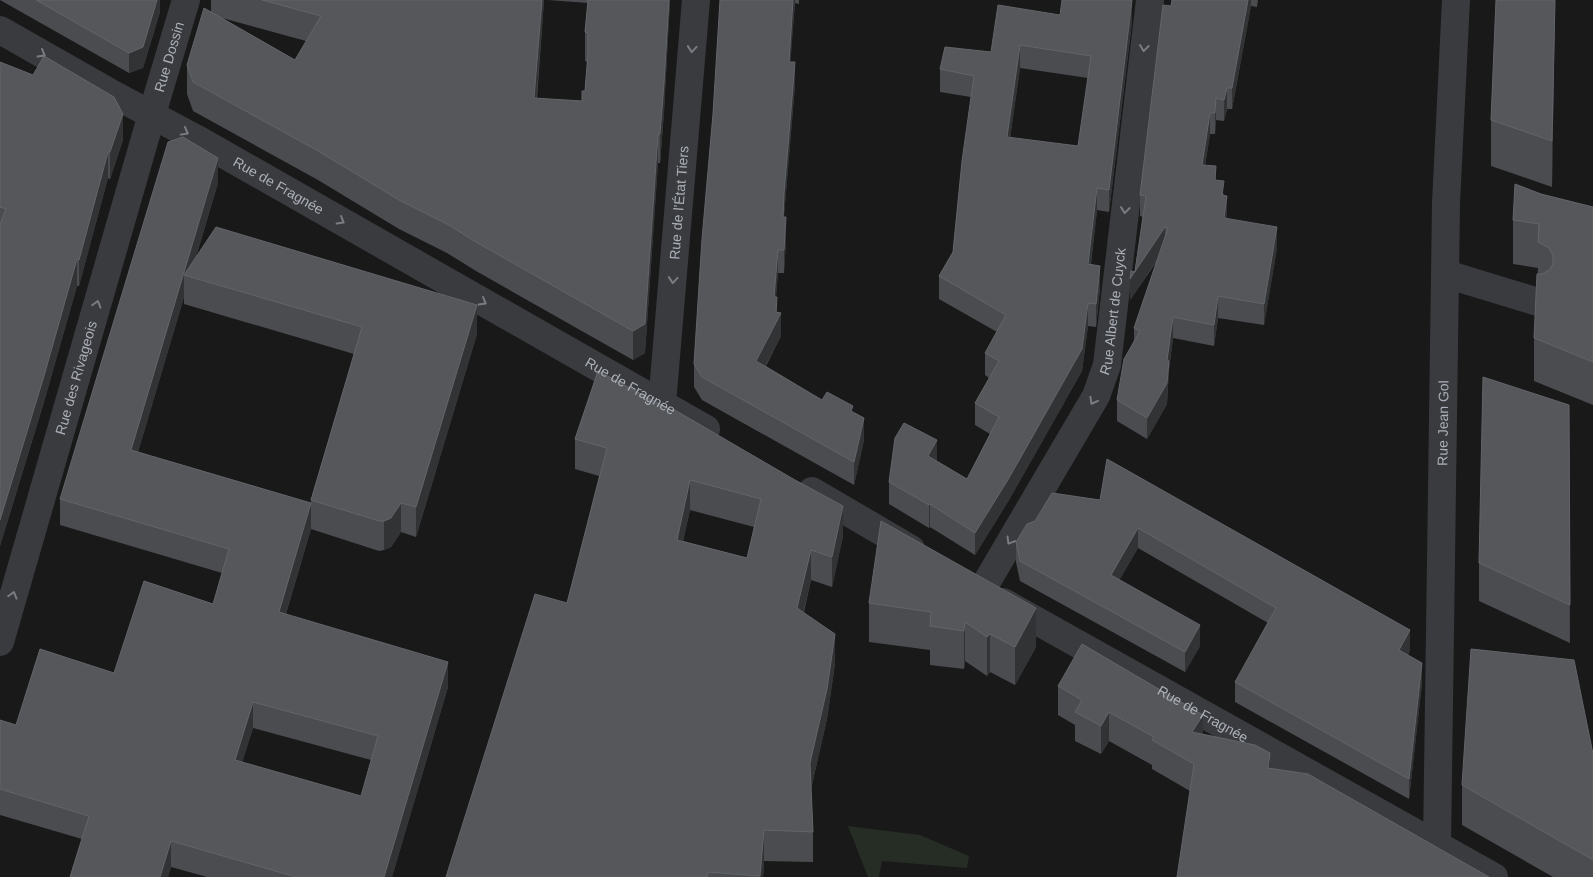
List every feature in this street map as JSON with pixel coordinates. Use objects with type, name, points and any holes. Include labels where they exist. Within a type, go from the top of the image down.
[{"type":"street","name":"Rue Dossin","points":[[152,114],[186,0]]},
{"type":"street","name":"Rue de l'État Tiers","points":[[662,404],[696,0]]},
{"type":"street","name":"Rue Albert de Cuyck","points":[[982,590],[1096,396],[1107,365],[1150,0]]},
{"type":"street","name":"Rue Jean Gol","points":[[1437,845],[1446,203],[1456,0]]},
{"type":"street","name":"Rue de Fragnée","points":[[0,30],[109,92],[152,114],[728,442]]},
{"type":"street","name":"Rue des Rivageois","points":[[0,642],[152,114]]},
{"type":"street","points":[[1446,274],[1538,302]]},
{"type":"street","points":[[794,480],[933,562]]},
{"type":"street","name":"Rue de Fragnée","points":[[957,576],[1494,877]]},
{"type":"shaded area","points":[[848,826],[920,835],[969,856],[967,868],[882,861],[879,877],[868,877]]},
{"type":"building","points":[[36,0],[157,0],[143,47],[129,53]]},
{"type":"building","points":[[262,0],[542,0],[534,98],[582,101],[582,91],[585,91],[588,54],[588,33],[585,32],[588,0],[669,0],[645,324],[633,331],[447,224],[399,200],[318,151],[193,82],[187,65],[204,8],[295,60],[321,16]]},
{"type":"building","points":[[720,0],[793,0],[789,62],[795,62],[784,193],[783,217],[786,217],[784,250],[778,250],[774,297],[777,297],[776,312],[781,313],[756,361],[822,400],[827,392],[853,406],[851,411],[864,418],[854,462],[702,377],[694,364]]},
{"type":"building","points":[[1062,0],[1132,0],[1109,190],[1097,188],[1088,264],[1100,266],[1096,304],[1088,303],[1082,349],[1009,478],[975,533],[930,504],[889,482],[895,438],[904,423],[937,440],[928,456],[967,479],[999,417],[975,403],[999,361],[985,353],[1006,315],[939,276],[953,252],[962,161],[974,76],[940,69],[945,47],[991,52],[998,5],[1060,15]],"holes":[[[1020,45],[1091,56],[1078,146],[1007,137]]]},
{"type":"building","points":[[1172,0],[1248,0],[1232,88],[1227,88],[1224,100],[1216,98],[1215,113],[1210,113],[1202,165],[1216,166],[1215,180],[1224,181],[1222,195],[1227,196],[1224,218],[1277,227],[1264,304],[1218,296],[1214,325],[1173,317],[1167,360],[1169,361],[1167,383],[1147,418],[1117,400],[1124,359],[1140,331],[1134,328],[1168,228],[1165,227],[1135,271],[1146,196],[1140,195],[1163,5],[1171,6]]},
{"type":"building","points":[[1496,0],[1555,0],[1552,141],[1491,120]]},
{"type":"building","points":[[44,56],[114,97],[123,114],[110,152],[108,152],[79,260],[77,259],[0,520],[0,225],[6,209],[0,207],[0,62],[33,75]]},
{"type":"building","points":[[183,137],[218,158],[131,450],[311,503],[279,612],[448,662],[384,877],[296,877],[171,841],[160,877],[70,877],[89,816],[0,789],[0,720],[16,725],[40,649],[114,673],[144,581],[213,604],[229,549],[60,499],[168,142]],"holes":[[[253,702],[378,736],[361,796],[235,760]]]},
{"type":"building","points":[[1515,184],[1541,194],[1593,207],[1593,362],[1534,338],[1537,274],[1542,274],[1549,270],[1553,264],[1553,256],[1549,248],[1538,242],[1539,224],[1513,220]]},
{"type":"building","points":[[216,227],[477,305],[416,507],[401,503],[391,518],[379,521],[311,500],[362,327],[184,275]]},
{"type":"building","points":[[1131,271],[1135,272],[1130,279]]},
{"type":"building","points":[[598,371],[673,411],[673,409],[843,506],[832,557],[811,550],[797,608],[835,634],[827,689],[810,763],[813,832],[764,830],[760,876],[708,872],[707,877],[446,877],[535,594],[567,603],[607,448],[575,439]],"holes":[[[690,480],[761,499],[747,558],[677,540]]]},
{"type":"building","points":[[1483,377],[1569,405],[1570,605],[1479,563]]},
{"type":"building","points":[[1107,459],[1410,630],[1399,650],[1422,663],[1409,779],[1235,682],[1276,608],[1138,528],[1111,575],[1200,625],[1185,652],[1020,561],[1016,542],[1027,524],[1035,521],[1052,493],[1100,500]]},
{"type":"building","points":[[881,521],[1036,608],[1015,647],[990,634],[987,637],[965,622],[964,631],[930,626],[931,612],[869,603]]},
{"type":"building","points":[[1082,644],[1203,715],[1192,732],[1255,745],[1270,753],[1268,768],[1308,774],[1489,877],[1177,877],[1194,764],[1152,740],[1154,737],[1109,712],[1101,726],[1075,712],[1082,700],[1058,686]]},
{"type":"building","points":[[1471,649],[1574,660],[1593,754],[1593,860],[1462,785]]}]
